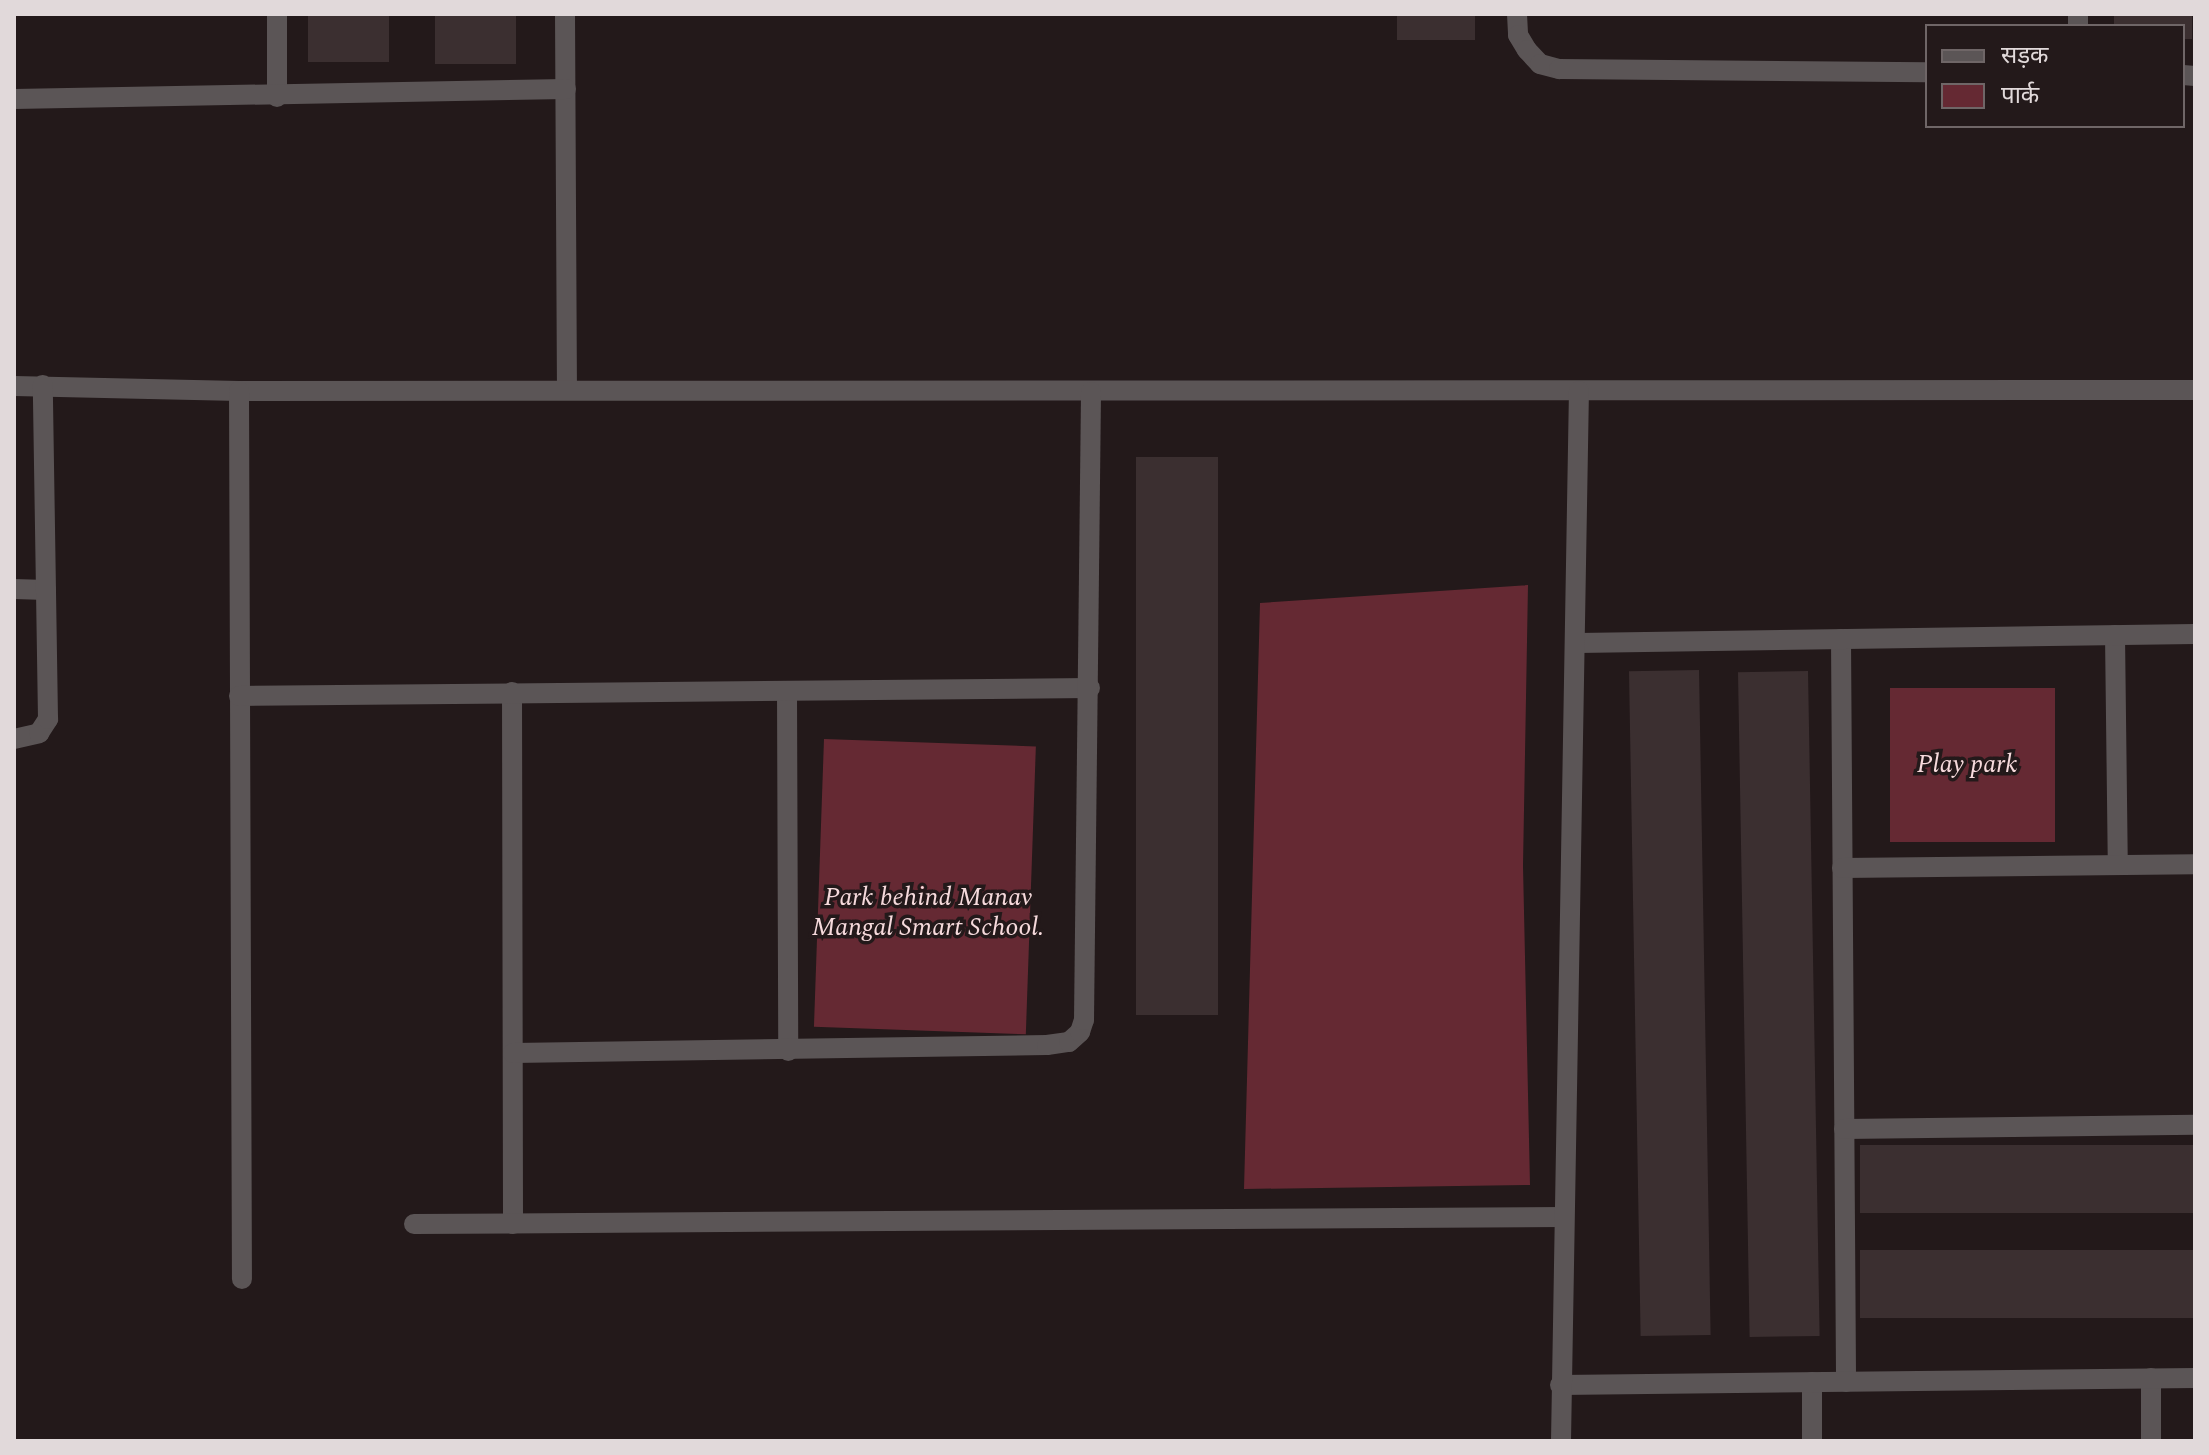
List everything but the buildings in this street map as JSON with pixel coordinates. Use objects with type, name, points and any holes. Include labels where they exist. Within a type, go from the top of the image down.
[{"type":"street","points":[[277,14],[277,97]]},
{"type":"street","points":[[565,14],[567,390]]},
{"type":"street","points":[[1517,14],[1518,35],[1527,50],[1540,64],[1559,69],[1925,72]]},
{"type":"street","points":[[14,99],[277,97],[566,89]]},
{"type":"street","points":[[14,739],[39,733],[48,719],[43,385]]},
{"type":"street","points":[[14,386],[239,391],[2195,390]]},
{"type":"street","points":[[239,391],[242,1279]]},
{"type":"street","points":[[1561,1441],[1578,643],[1579,391]]},
{"type":"street","points":[[513,1053],[1047,1045],[1069,1042],[1080,1032],[1084,1020],[1090,688],[1091,392]]},
{"type":"street","points":[[14,589],[46,590]]},
{"type":"street","points":[[1578,643],[2195,634]]},
{"type":"street","points":[[2115,635],[2118,865]]},
{"type":"street","points":[[1841,639],[1846,1382]]},
{"type":"street","points":[[239,696],[1090,688]]},
{"type":"street","points":[[787,691],[788,1051]]},
{"type":"street","points":[[512,692],[513,1224]]},
{"type":"street","points":[[1842,868],[2195,864]]},
{"type":"street","points":[[1844,1129],[2195,1125]]},
{"type":"street","points":[[414,1224],[1564,1217]]},
{"type":"street","points":[[2151,1378],[2151,1441]]},
{"type":"street","points":[[1560,1385],[2195,1378]]},
{"type":"street","points":[[1812,1382],[1812,1441]]},
{"type":"green space","points":[[1528,585],[1523,866],[1530,1185],[1244,1189],[1260,603]]},
{"type":"green space","name":"Play park","points":[[1890,688],[2055,688],[2055,842],[1890,842]]},
{"type":"green space","name":"Park behind Manav Mangal Smart School.","points":[[824,739],[1036,746],[1026,1034],[814,1027]]}]
